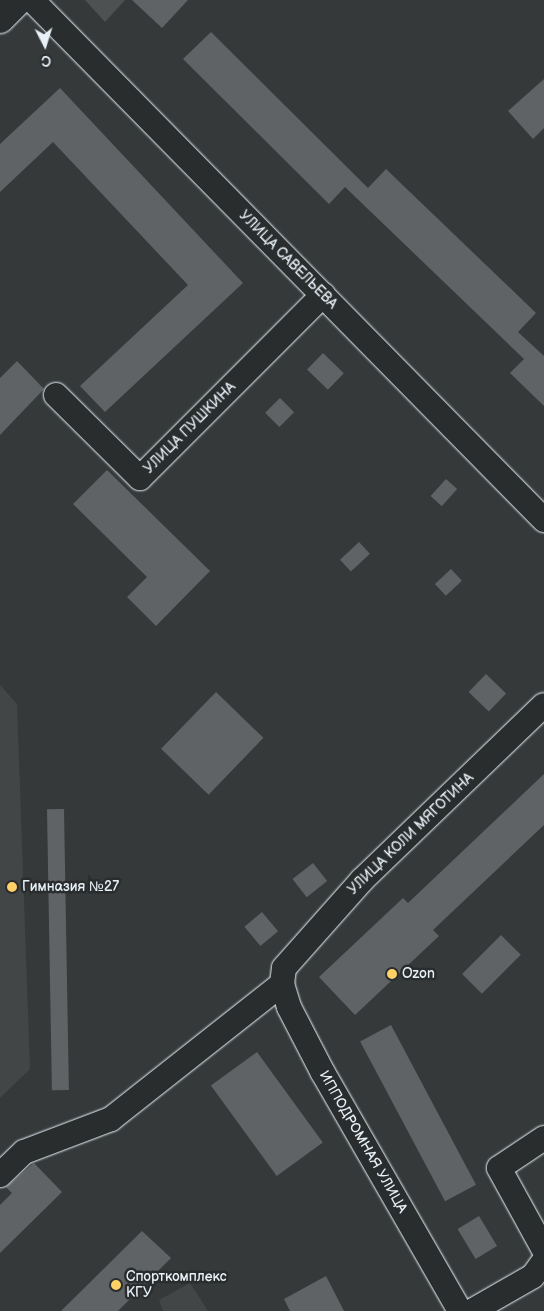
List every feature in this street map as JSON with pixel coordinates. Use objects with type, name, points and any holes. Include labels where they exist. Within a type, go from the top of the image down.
[{"type":"main road","points":[[0,19],[19,0]]},
{"type":"street","name":"УЛИЦА САВЕЛЬЕВА","points":[[32,0],[544,520]]},
{"type":"street","name":"УЛИЦА ПУШКИНА","points":[[56,395],[140,478],[323,295]]},
{"type":"street","name":"УЛИЦА КОЛИ МЯГОТИНА","points":[[0,1175],[24,1152],[111,1119],[283,976],[362,880],[544,705]]},
{"type":"street","name":"ИППОДРОМНАЯ УЛИЦА","points":[[283,976],[289,1006],[323,1073],[460,1311]]},
{"type":"street","points":[[544,1138],[499,1168],[544,1250]]},
{"type":"street","points":[[472,1311],[533,1276],[544,1261]]},
{"type":"shaded area","points":[[85,0],[125,0],[105,22]]},
{"type":"shaded area","name":"Гимназия №27","points":[[0,685],[17,704],[30,1069],[0,1098]]},
{"type":"shaded area","points":[[190,1283],[208,1311],[163,1311],[159,1300]]},
{"type":"building","points":[[132,0],[188,0],[162,28]]},
{"type":"building","points":[[211,32],[368,188],[386,169],[536,313],[518,332],[544,356],[544,406],[510,373],[524,359],[345,187],[329,204],[183,59]]},
{"type":"building","points":[[544,79],[544,128],[533,139],[508,111]]},
{"type":"building","points":[[60,88],[243,283],[105,412],[80,386],[188,285],[53,142],[0,192],[0,144]]},
{"type":"building","points":[[323,353],[344,373],[328,390],[307,370]]},
{"type":"building","points":[[17,361],[44,389],[0,435],[0,378]]},
{"type":"building","points":[[280,398],[294,412],[279,427],[265,413]]},
{"type":"building","points":[[107,470],[210,571],[156,626],[127,597],[147,577],[73,504]]},
{"type":"building","points":[[446,479],[457,489],[442,506],[431,496]]},
{"type":"building","points":[[359,542],[370,554],[351,571],[340,560]]},
{"type":"building","points":[[451,569],[462,581],[446,596],[435,584]]},
{"type":"building","points":[[486,674],[506,693],[489,711],[469,692]]},
{"type":"building","points":[[216,692],[263,738],[209,795],[161,749]]},
{"type":"building","points":[[544,774],[544,825],[433,930],[439,936],[355,1015],[319,977],[403,898],[408,903]]},
{"type":"building","points":[[47,809],[64,809],[69,1090],[52,1090]]},
{"type":"building","points":[[313,863],[327,881],[307,897],[293,879]]},
{"type":"building","points":[[262,912],[278,931],[260,946],[244,927]]},
{"type":"building","points":[[501,935],[521,955],[482,994],[462,974]]},
{"type":"building","points":[[391,1025],[476,1185],[445,1201],[360,1041]]},
{"type":"building","points":[[257,1052],[323,1143],[277,1176],[211,1086]]},
{"type":"building","points":[[34,1163],[62,1192],[0,1253],[0,1205],[12,1193],[6,1187]]},
{"type":"building","points":[[479,1216],[497,1246],[476,1259],[458,1229]]},
{"type":"building","name":"Спорткомплекс КГУ","points":[[142,1231],[171,1258],[118,1311],[61,1311]]},
{"type":"building","points":[[326,1276],[344,1311],[290,1311],[284,1299]]},
{"type":"place","name":"Гимназия №27","points":[[12,887]]},
{"type":"place","name":"Ozon","points":[[392,974]]},
{"type":"place","name":"Спорткомплекс КГУ","points":[[116,1285]]}]
